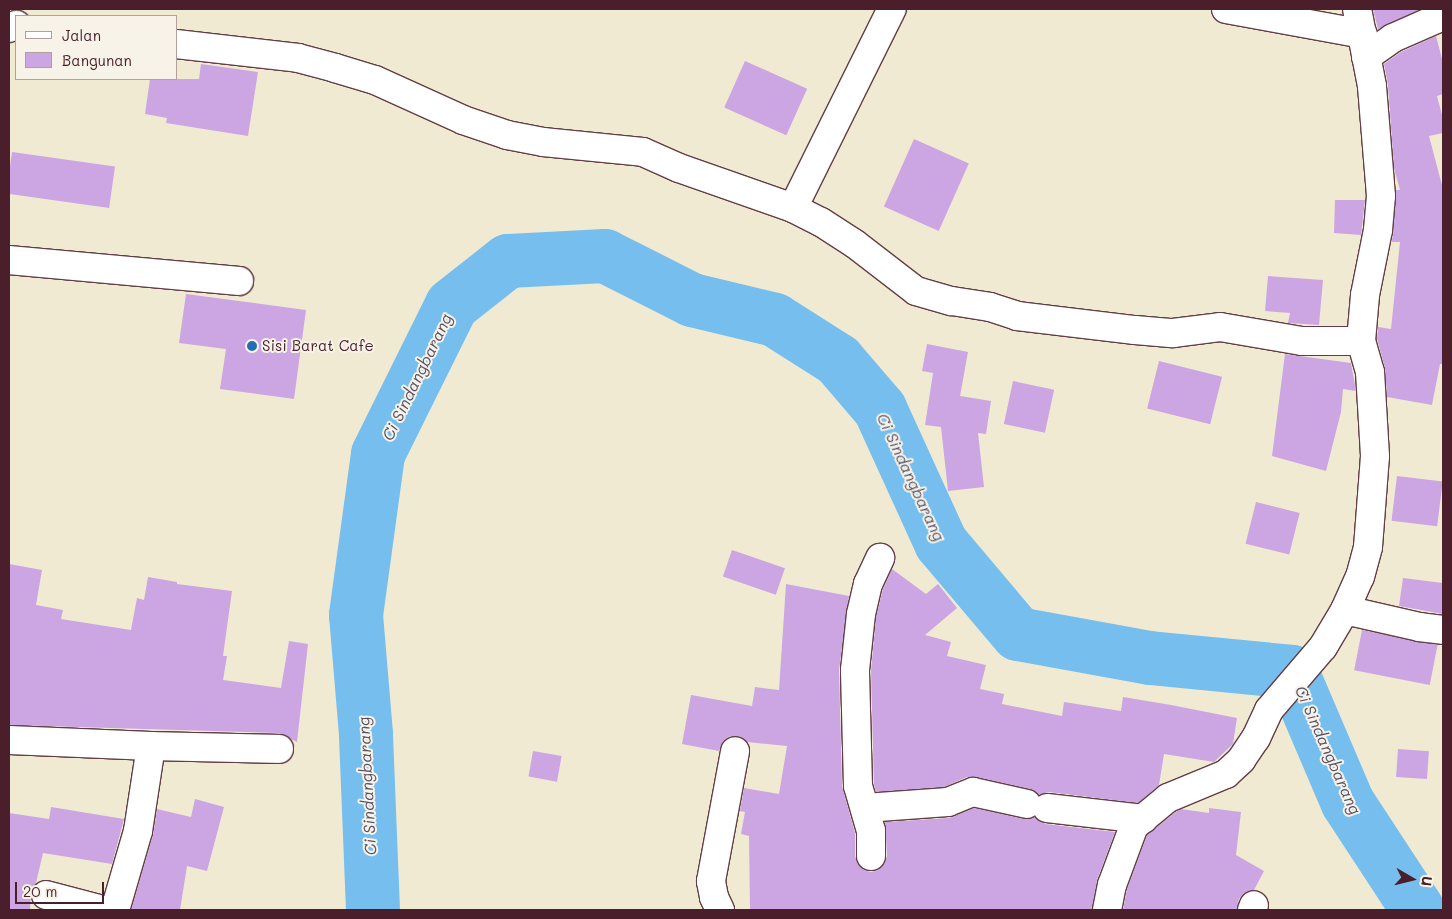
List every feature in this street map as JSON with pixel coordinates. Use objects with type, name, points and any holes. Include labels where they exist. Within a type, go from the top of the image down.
[{"type":"street","points":[[793,208],[892,9]]},
{"type":"street","points":[[1226,9],[1393,38],[1443,16]]},
{"type":"street","points":[[1107,910],[1112,885],[1134,826],[1168,798],[1207,784],[1226,774],[1241,760],[1256,738],[1269,710],[1322,647],[1345,610],[1360,577],[1368,547],[1374,491],[1375,456],[1370,372],[1361,341],[1365,295],[1378,230],[1381,196],[1372,86],[1362,33]]},
{"type":"street","points":[[178,44],[298,58],[335,68],[375,80],[463,120],[507,135],[543,142],[643,152],[679,168],[793,208],[822,222],[855,244],[916,291],[952,301],[990,307],[1017,316],[1135,330],[1174,333],[1220,327],[1276,338],[1329,342],[1361,341]]},
{"type":"street","points":[[9,260],[239,281]]},
{"type":"street","points":[[871,856],[871,831],[858,786],[855,670],[861,614],[868,584],[880,558]]},
{"type":"street","points":[[1345,610],[1419,627],[1443,630]]},
{"type":"street","points":[[9,740],[279,749]]},
{"type":"street","points":[[116,910],[138,831],[151,746]]},
{"type":"street","points":[[720,910],[714,897],[711,881],[735,751]]},
{"type":"street","points":[[864,808],[948,802],[973,792],[1037,806],[1143,819]]},
{"type":"street","points":[[46,895],[103,910]]},
{"type":"building","points":[[1373,9],[1421,9],[1378,29]]},
{"type":"building","points":[[1436,36],[1443,63],[1443,94],[1437,96],[1443,119],[1443,133],[1429,136],[1443,189],[1443,364],[1440,364],[1432,405],[1387,397],[1385,368],[1377,339],[1378,327],[1391,329],[1400,242],[1392,242],[1396,190],[1400,190],[1394,168],[1388,85],[1384,64],[1401,52]]},
{"type":"building","points":[[745,61],[807,89],[786,135],[724,108]]},
{"type":"building","points":[[201,64],[258,72],[248,136],[166,123],[167,118],[145,114],[150,80],[199,79]]},
{"type":"building","points":[[914,139],[969,163],[939,231],[884,207]]},
{"type":"building","points":[[12,152],[115,166],[109,208],[9,194]]},
{"type":"building","points":[[1335,200],[1365,200],[1361,235],[1334,233]]},
{"type":"building","points":[[1268,276],[1323,280],[1319,325],[1288,323],[1290,313],[1265,311]]},
{"type":"building","name":"Sisi Barat Cafe","points":[[186,294],[306,310],[294,399],[220,389],[226,349],[179,343]]},
{"type":"building","points":[[927,344],[968,352],[960,396],[991,401],[986,434],[978,433],[984,487],[948,491],[941,427],[925,425],[933,373],[922,371]]},
{"type":"building","points":[[1285,354],[1351,363],[1356,391],[1343,389],[1341,412],[1326,471],[1272,456]]},
{"type":"building","points":[[1159,361],[1222,377],[1210,424],[1147,409]]},
{"type":"building","points":[[1013,381],[1054,390],[1045,433],[1004,424]]},
{"type":"building","points":[[1397,476],[1443,482],[1437,526],[1392,521]]},
{"type":"building","points":[[1256,502],[1300,513],[1289,555],[1246,544]]},
{"type":"building","points":[[732,550],[785,568],[776,595],[723,576]]},
{"type":"building","points":[[9,564],[42,570],[36,605],[63,610],[61,619],[131,630],[137,598],[144,600],[148,577],[177,582],[177,584],[232,591],[223,656],[227,656],[223,680],[281,688],[289,641],[308,644],[297,742],[279,733],[9,725]]},
{"type":"building","points":[[892,569],[926,594],[938,584],[957,608],[925,635],[951,642],[947,656],[986,665],[980,689],[1004,694],[1002,704],[1062,716],[1064,702],[1121,711],[1123,697],[1171,705],[1237,718],[1233,744],[1214,762],[1164,754],[1159,785],[1138,803],[1049,792],[1039,795],[1030,789],[976,777],[967,777],[944,787],[876,792],[874,784],[871,671],[876,617],[883,589]]},
{"type":"building","points":[[1403,578],[1443,583],[1443,614],[1399,606]]},
{"type":"building","points":[[786,584],[849,596],[839,670],[842,786],[855,833],[855,856],[858,864],[864,870],[871,872],[878,870],[884,864],[887,856],[885,822],[949,818],[974,808],[1024,819],[1035,817],[1045,824],[1115,832],[1097,880],[1092,910],[750,910],[749,836],[741,834],[745,812],[740,811],[744,788],[779,794],[787,746],[747,742],[737,736],[730,736],[723,741],[719,751],[682,744],[691,695],[752,706],[755,687],[779,690]]},
{"type":"building","points":[[1362,630],[1438,645],[1430,685],[1354,670]]},
{"type":"building","points":[[1398,749],[1429,751],[1427,779],[1396,777]]},
{"type":"building","points":[[533,751],[562,756],[557,782],[528,777]]},
{"type":"building","points":[[195,799],[224,807],[207,871],[187,866],[180,910],[131,910],[153,835],[157,809],[191,817]]},
{"type":"building","points":[[51,807],[124,819],[112,864],[43,853],[36,883],[31,892],[30,910],[9,910],[9,813],[49,819]]},
{"type":"building","points":[[1209,808],[1241,812],[1236,855],[1264,871],[1254,890],[1244,893],[1239,899],[1237,910],[1123,910],[1127,889],[1147,835],[1181,809],[1209,813]]},
{"type":"waterway","name":"Ci Sindangbarang","points":[[373,910],[366,734],[356,615],[378,454],[452,305],[508,261],[605,256],[692,300],[775,320],[838,360],[880,409],[941,543],[1018,634],[1150,658],[1292,672],[1348,803],[1418,910]]},
{"type":"place","name":"Sisi Barat Cafe","points":[[252,346]]}]
